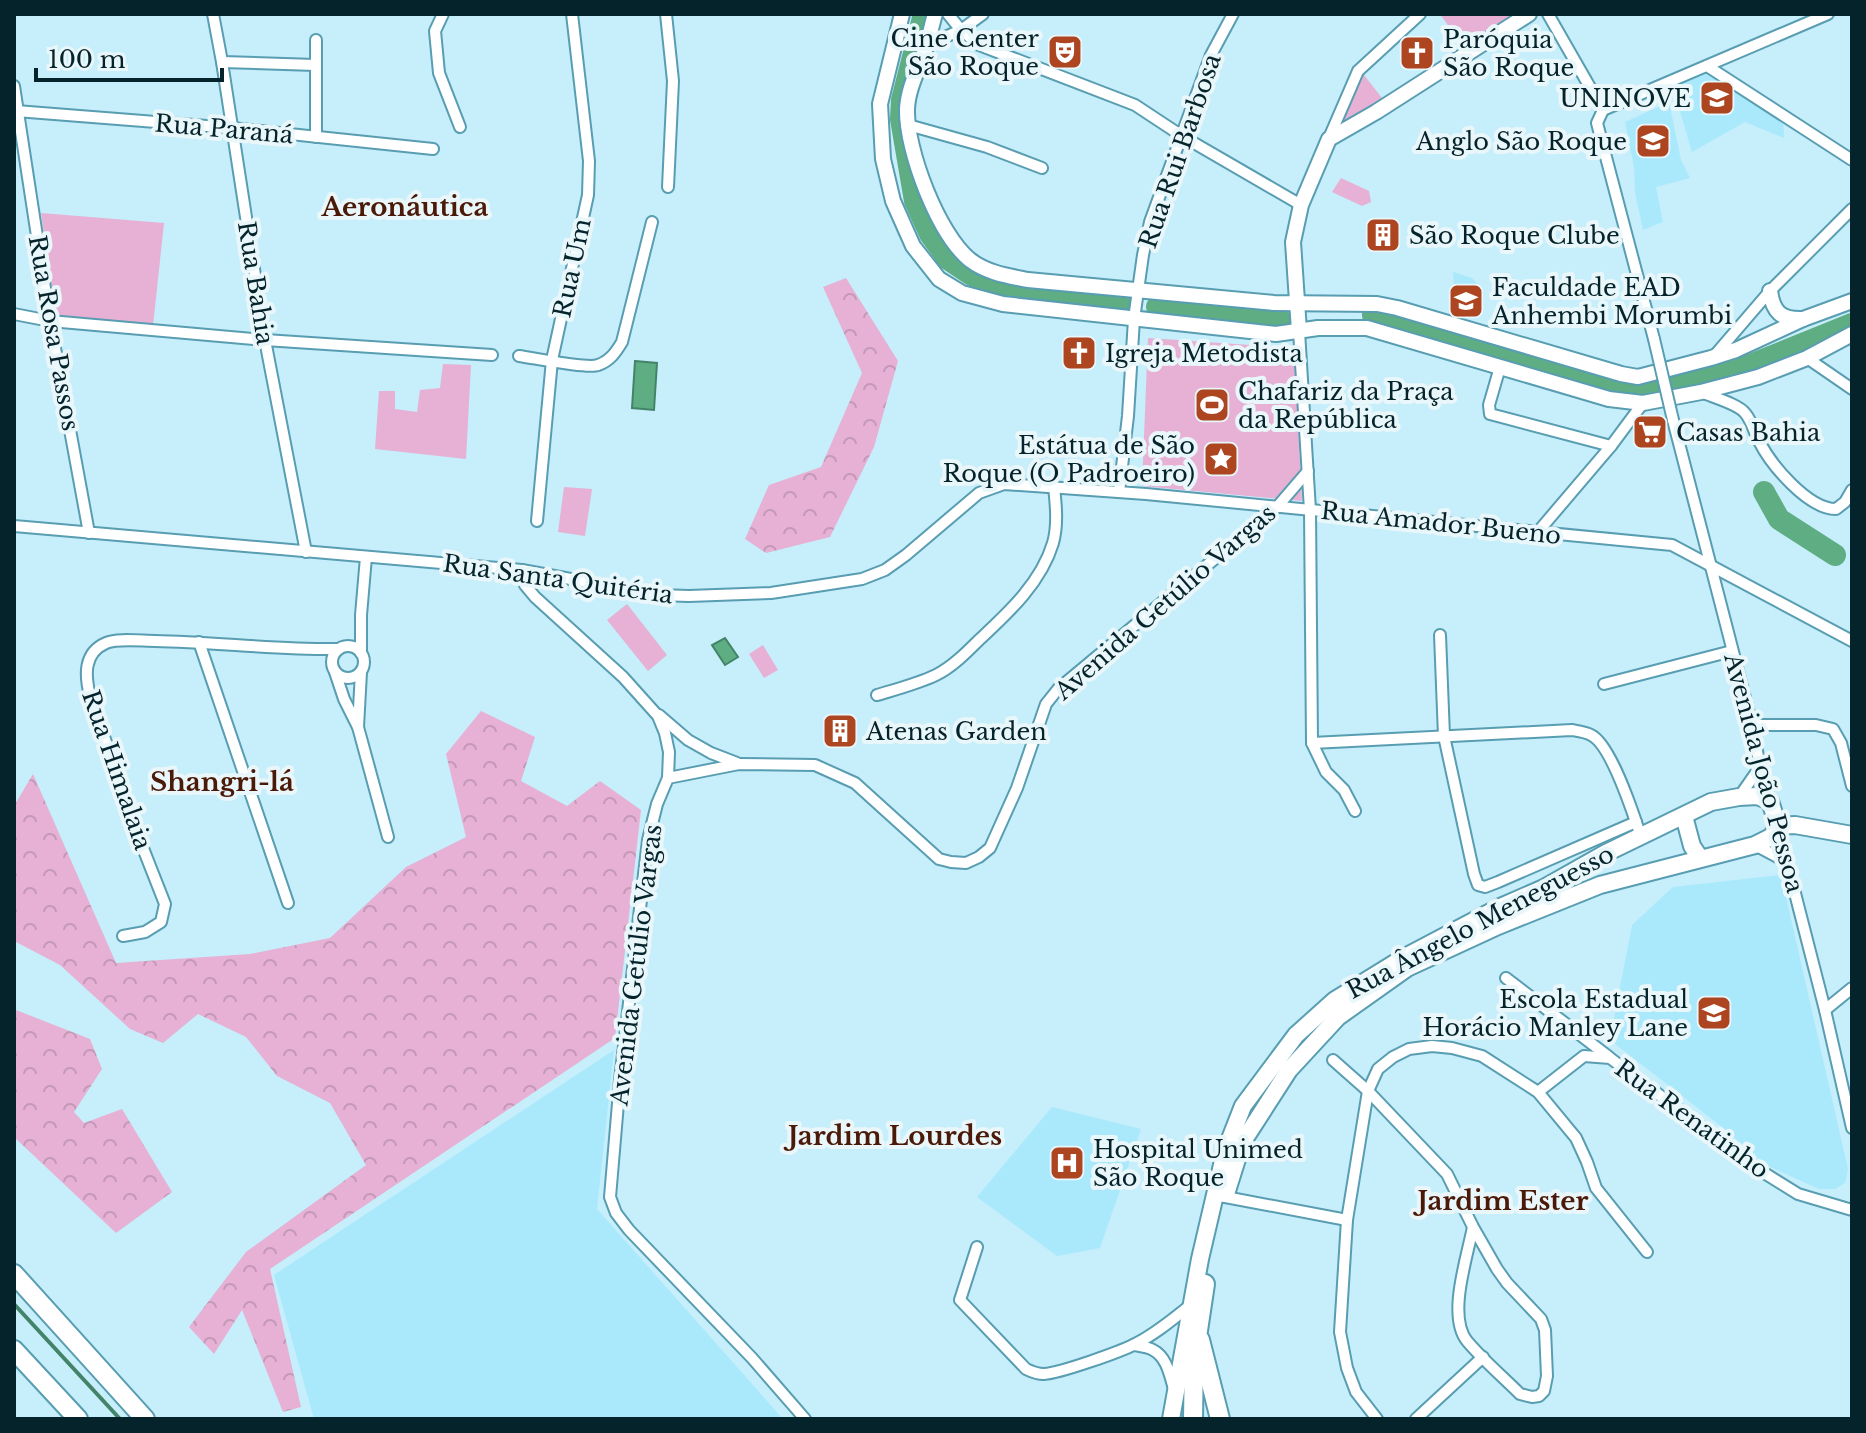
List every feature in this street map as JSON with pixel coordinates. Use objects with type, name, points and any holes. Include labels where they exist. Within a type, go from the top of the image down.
[{"type":"highway","points":[[14,1274],[145,1419]]},
{"type":"highway","points":[[1193,1419],[1192,1378],[1205,1284]]},
{"type":"highway","points":[[1198,1332],[1220,1419]]},
{"type":"highway","points":[[14,1350],[78,1419]]},
{"type":"main road","points":[[902,14],[880,104],[885,175],[913,246],[939,279],[962,293],[1003,304],[1276,334],[1318,328],[1367,328],[1609,399],[1643,403],[1758,377],[1807,358],[1852,334]]},
{"type":"main road","points":[[935,14],[907,108],[920,177],[952,239],[970,260],[995,273],[1028,280],[1138,292],[1274,303],[1377,304],[1638,377],[1736,350],[1803,319],[1852,301]]},
{"type":"main road","points":[[1299,331],[1293,242],[1301,205],[1329,139],[1529,14]]},
{"type":"main road","points":[[1770,291],[1772,304],[1779,314],[1790,320],[1803,319]]},
{"type":"main road","name":"Rua Ângelo Meneguesso","points":[[1205,1284],[1225,1152],[1243,1106],[1296,1035],[1335,1000],[1403,958],[1498,908],[1544,888],[1606,853],[1638,829],[1684,816],[1711,802],[1757,796],[1770,801]]},
{"type":"main road","name":"Avenida João Pessoa","points":[[1770,801],[1778,826]]},
{"type":"main road","points":[[1684,816],[1692,846],[1700,858]]},
{"type":"main road","points":[[1755,845],[1771,837],[1778,826],[1795,825],[1852,835]]},
{"type":"main road","name":"Rua Ângelo Meneguesso","points":[[1175,1393],[1200,1259],[1220,1196],[1242,1143],[1289,1070],[1338,1017],[1407,968],[1498,926],[1600,885],[1755,845]]},
{"type":"main road","points":[[1171,1419],[1175,1393]]},
{"type":"street","name":"Rua Bahia","points":[[213,14],[265,340],[306,552]]},
{"type":"street","points":[[443,14],[435,31],[439,73],[460,127]]},
{"type":"street","name":"Rua Um","points":[[537,521],[552,360],[588,195],[589,161],[572,14]]},
{"type":"street","points":[[666,14],[673,81],[668,187]]},
{"type":"street","points":[[948,14],[972,40],[998,54],[1135,105],[1301,205]]},
{"type":"street","points":[[927,45],[961,30],[983,14]]},
{"type":"street","name":"Rua Rui Barbosa","points":[[1119,492],[1128,416],[1134,319],[1150,222],[1211,55],[1233,14]]},
{"type":"street","points":[[1329,139],[1358,71],[1420,14]]},
{"type":"street","points":[[1548,14],[1603,110],[1828,14]]},
{"type":"street","points":[[316,40],[316,137]]},
{"type":"street","points":[[222,62],[315,65]]},
{"type":"street","points":[[1707,66],[1852,160]]},
{"type":"street","name":"Rua Rosa Passos","points":[[14,86],[50,321],[89,533]]},
{"type":"street","name":"Avenida João Pessoa","points":[[1603,110],[1597,123],[1770,801]]},
{"type":"street","name":"Rua Paraná","points":[[16,111],[232,128],[433,149]]},
{"type":"street","points":[[908,125],[987,147],[1042,168]]},
{"type":"street","points":[[1711,358],[1770,291],[1852,209]]},
{"type":"street","points":[[519,356],[591,367],[615,354],[622,342],[652,222]]},
{"type":"street","points":[[14,314],[50,321],[265,340],[492,355]]},
{"type":"street","points":[[1299,331],[1310,510],[1312,743],[1326,772],[1344,790],[1355,811]]},
{"type":"street","points":[[1807,358],[1852,389]]},
{"type":"street","points":[[1500,367],[1489,405],[1490,414],[1611,446]]},
{"type":"street","points":[[1701,392],[1744,411],[1778,471],[1802,494],[1826,509],[1836,509],[1852,490]]},
{"type":"street","points":[[1537,533],[1643,403]]},
{"type":"street","name":"Avenida Getúlio Vargas","points":[[805,1419],[752,1358],[629,1230],[616,1213],[610,1197],[648,840],[657,804],[668,778],[739,764],[815,765],[855,783],[939,859],[966,863],[979,857],[990,848],[1017,788],[1046,704],[1058,689],[1277,507],[1308,471]]},
{"type":"street","name":"Rua Santa Quitéria","points":[[14,526],[522,570],[657,595],[689,596],[771,593],[862,579],[885,570],[906,555],[979,493],[1004,484],[1119,492]]},
{"type":"street","points":[[877,695],[939,674],[1015,607],[1035,579],[1053,543],[1056,516],[1054,487]]},
{"type":"street","name":"Rua Amador Bueno","points":[[1119,492],[1672,545],[1852,641]]},
{"type":"street","points":[[358,727],[364,661],[361,653],[361,615],[366,557]]},
{"type":"street","points":[[522,570],[525,585],[535,597],[623,677],[658,716],[669,752],[668,778]]},
{"type":"street","points":[[361,615],[343,648],[334,655],[334,668],[344,699],[358,727],[388,837]]},
{"type":"street","points":[[1312,743],[1444,736],[1572,730],[1593,735],[1604,746],[1638,829],[1485,887],[1478,885],[1444,736],[1440,635]]},
{"type":"street","name":"Rua Himalaia","points":[[123,936],[145,932],[161,922],[165,904],[90,696],[86,681],[87,664],[93,651],[107,642],[343,648]]},
{"type":"street","points":[[199,642],[288,903]]},
{"type":"street","points":[[343,648],[355,648],[361,653]]},
{"type":"street","points":[[311,649],[342,677],[350,678],[361,672]]},
{"type":"street","points":[[1604,684],[1732,651]]},
{"type":"street","points":[[654,712],[688,740],[739,764]]},
{"type":"street","points":[[1752,725],[1816,725],[1833,729],[1841,743],[1852,786]]},
{"type":"street","points":[[1739,797],[1760,767]]},
{"type":"street","name":"Avenida João Pessoa","points":[[1778,826],[1852,1128]]},
{"type":"street","points":[[1755,845],[1787,862]]},
{"type":"street","points":[[1506,978],[1610,1058]]},
{"type":"street","points":[[1825,1010],[1852,988]]},
{"type":"street","points":[[1377,1419],[1356,1392],[1347,1368],[1340,1332],[1347,1220],[1368,1091],[1378,1069],[1393,1057],[1409,1049],[1432,1046],[1452,1048],[1482,1056],[1538,1092],[1576,1138],[1601,1196],[1647,1252]]},
{"type":"street","name":"Rua Renatinho","points":[[1538,1092],[1584,1056],[1610,1058],[1761,1171],[1798,1194],[1852,1210]]},
{"type":"street","points":[[1333,1060],[1368,1091],[1447,1174],[1473,1227],[1507,1283],[1541,1319],[1545,1330],[1547,1376],[1544,1391],[1539,1396],[1520,1394],[1466,1339],[1458,1321],[1457,1307],[1473,1227]]},
{"type":"street","points":[[1220,1196],[1347,1220]]},
{"type":"street","points":[[977,1247],[960,1300],[1026,1369],[1046,1374],[1134,1345],[1192,1304]]},
{"type":"street","points":[[1134,1345],[1153,1350],[1160,1356],[1175,1393]]},
{"type":"street","points":[[1416,1419],[1483,1357]]},
{"type":"shaded area","name":"UNINOVE","points":[[1707,66],[1783,115],[1784,138],[1745,122],[1692,152],[1671,81]]},
{"type":"shaded area","points":[[1669,102],[1681,160],[1690,178],[1656,187],[1663,222],[1643,230],[1625,122]]},
{"type":"shaded area","name":"Faculdade EAD Anhembi Morumbi","points":[[1453,272],[1472,278],[1481,288],[1475,317],[1456,312]]},
{"type":"shaded area","points":[[635,361],[657,363],[654,410],[632,408]]},
{"type":"shaded area","name":"Chafariz da Praça da República","points":[[1212,392],[1219,395],[1222,402],[1219,409],[1212,412],[1205,409],[1202,402],[1205,395]]},
{"type":"shaded area","points":[[725,638],[738,657],[725,665],[712,645]]},
{"type":"shaded area","name":"Escola Estadual Horácio Manley Lane","points":[[1781,875],[1848,1169],[1845,1183],[1835,1189],[1819,1189],[1766,1165],[1610,1040],[1632,925],[1673,887]]},
{"type":"shaded area","points":[[614,1050],[597,1209],[783,1419],[314,1419],[274,1275]]},
{"type":"shaded area","name":"Hospital Unimed São Roque","points":[[1052,1107],[1141,1129],[1100,1248],[1057,1256],[977,1197]]},
{"type":"green space","points":[[1440,14],[1518,14],[1465,49]]},
{"type":"green space","points":[[1361,71],[1385,102],[1335,132]]},
{"type":"green space","points":[[1341,178],[1369,191],[1371,202],[1362,206],[1332,192]]},
{"type":"green space","points":[[41,213],[164,223],[153,326],[56,317]]},
{"type":"green space","points":[[846,278],[898,361],[874,447],[830,537],[766,553],[745,539],[769,485],[821,467],[862,373],[823,287]]},
{"type":"green space","points":[[1148,338],[1294,348],[1302,501],[1142,486]]},
{"type":"green space","points":[[443,364],[471,365],[466,459],[375,449],[379,391],[395,391],[395,409],[417,412],[420,390],[440,388]]},
{"type":"green space","points":[[564,487],[592,489],[585,536],[558,532]]},
{"type":"green space","points":[[627,604],[667,655],[648,671],[607,620]]},
{"type":"green space","points":[[763,645],[778,670],[764,678],[749,654]]},
{"type":"green space","points":[[481,711],[535,737],[521,781],[567,806],[600,781],[641,810],[615,1038],[270,1269],[301,1407],[283,1412],[242,1310],[214,1354],[189,1327],[246,1252],[366,1165],[330,1103],[277,1076],[246,1037],[198,1014],[163,1043],[130,1029],[60,965],[14,941],[14,806],[33,774],[116,963],[250,954],[330,938],[406,867],[466,837],[446,754]]},
{"type":"green space","points":[[16,1010],[90,1039],[102,1069],[74,1112],[84,1123],[122,1109],[172,1192],[116,1233],[14,1137]]},
{"type":"waterway","points":[[924,14],[902,100],[901,119],[915,201],[930,234],[948,259],[998,288],[1122,304]]},
{"type":"waterway","points":[[1157,307],[1280,319]]},
{"type":"waterway","points":[[1373,315],[1639,391],[1659,390],[1738,370],[1852,324]]},
{"type":"waterway","points":[[1764,492],[1779,519],[1835,555]]},
{"type":"waterway","points":[[14,1304],[120,1419]]},
{"type":"place","name":"Cine Center São Roque","points":[[1065,52]]},
{"type":"place","name":"Paróquia São Roque","points":[[1417,53]]},
{"type":"place","name":"UNINOVE","points":[[1717,98]]},
{"type":"place","name":"Anglo São Roque","points":[[1653,141]]},
{"type":"place","name":"São Roque Clube","points":[[1383,235]]},
{"type":"place","name":"Faculdade EAD Anhembi Morumbi","points":[[1466,301]]},
{"type":"place","name":"Igreja Metodista","points":[[1079,353]]},
{"type":"place","name":"Chafariz da Praça da República","points":[[1212,405]]},
{"type":"place","name":"Casas Bahia","points":[[1650,432]]},
{"type":"place","name":"Estátua de São Roque (O Padroeiro)","points":[[1221,459]]},
{"type":"place","name":"Atenas Garden","points":[[840,731]]},
{"type":"place","name":"Escola Estadual Horácio Manley Lane","points":[[1714,1013]]},
{"type":"place","name":"Hospital Unimed São Roque","points":[[1067,1163]]},
{"type":"district","name":"Aeronáutica","points":[[405,207]]},
{"type":"district","name":"Shangri-lá","points":[[222,782]]},
{"type":"district","name":"Jardim Lourdes","points":[[895,1136]]},
{"type":"district","name":"Jardim Ester","points":[[1503,1201]]}]
